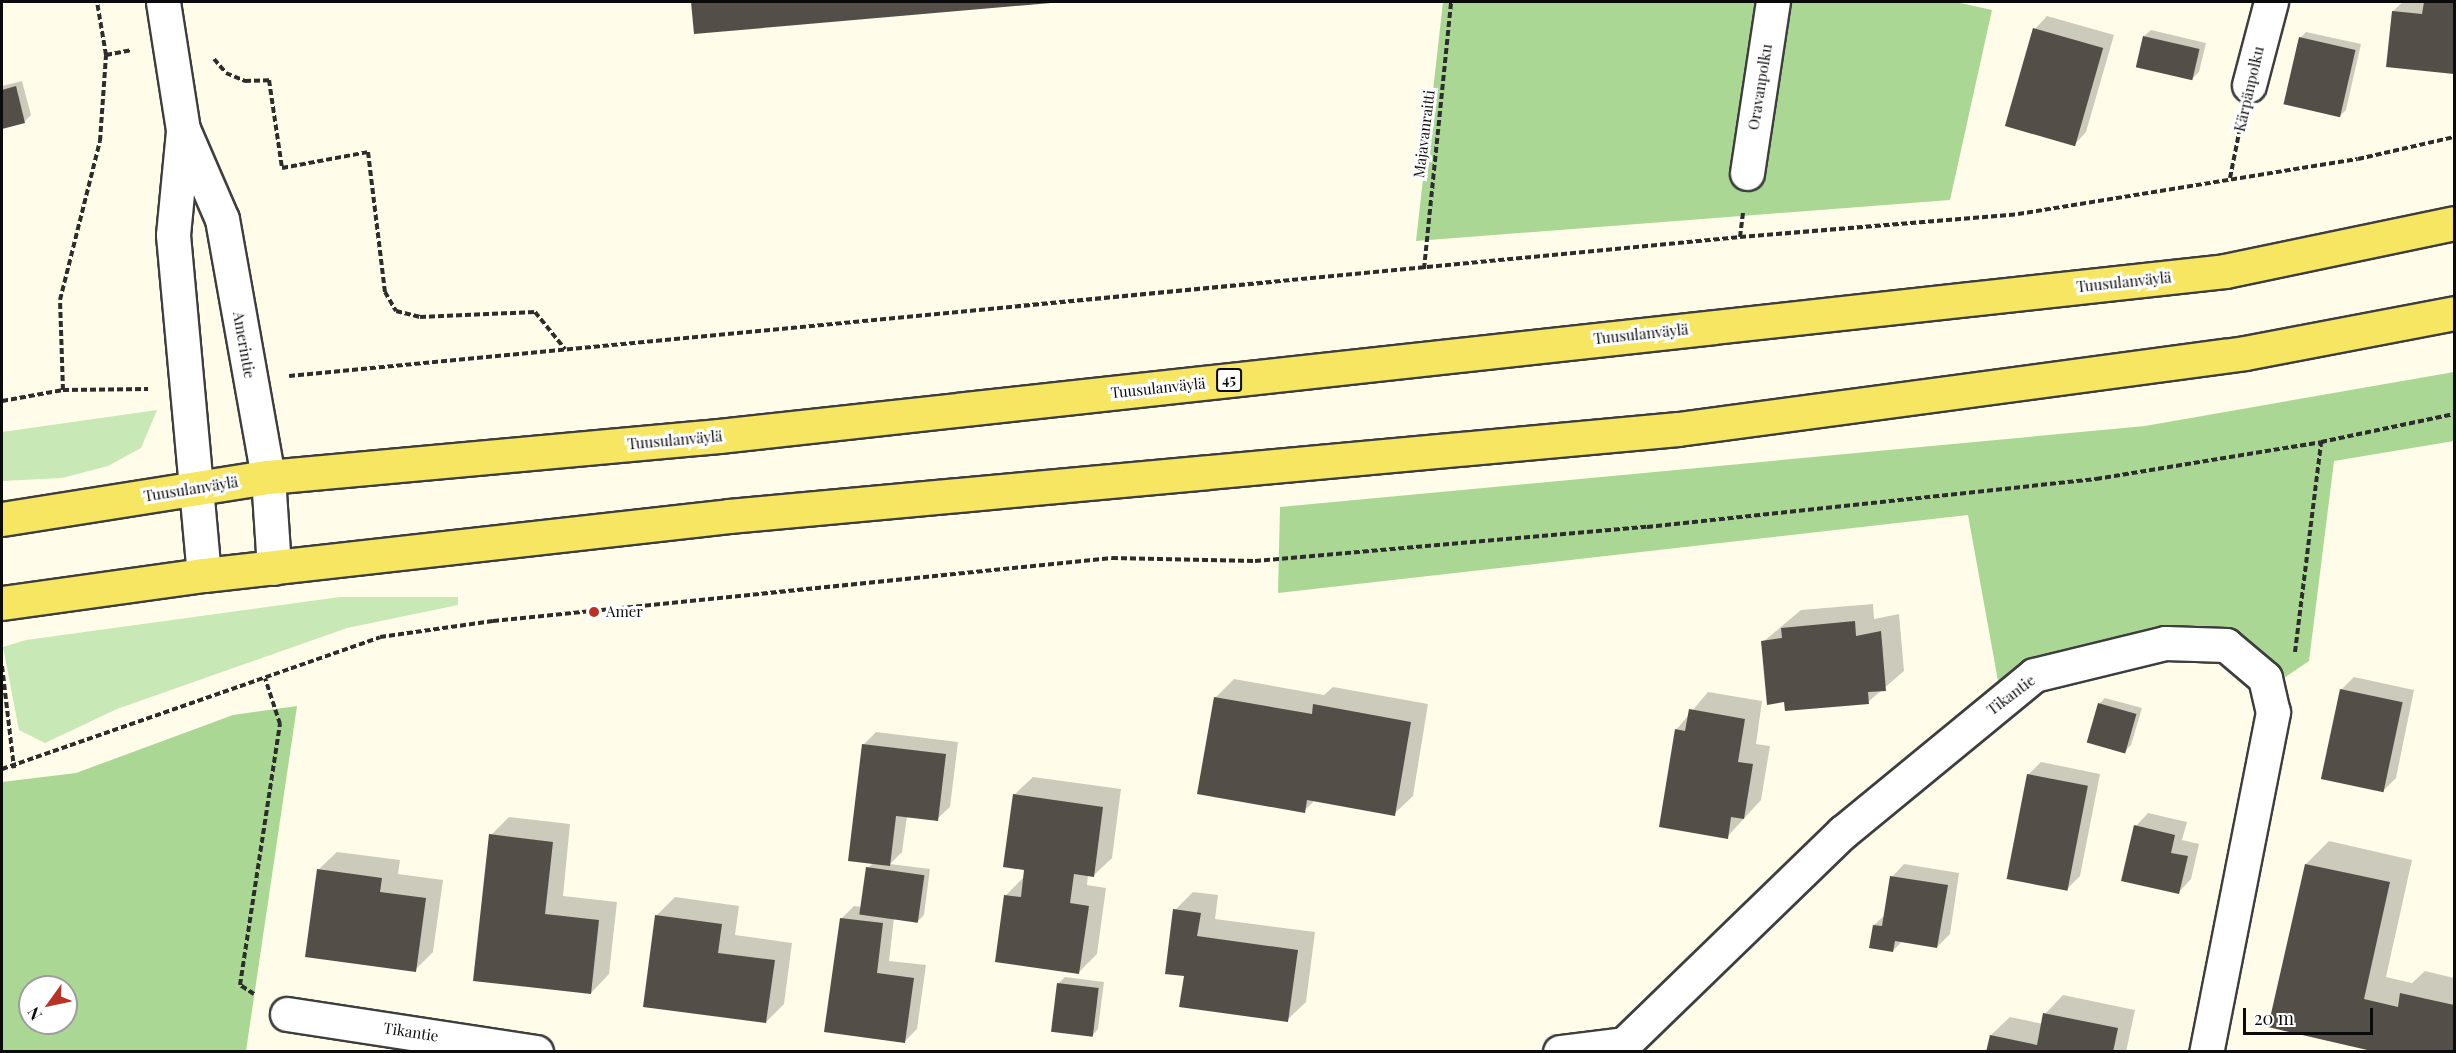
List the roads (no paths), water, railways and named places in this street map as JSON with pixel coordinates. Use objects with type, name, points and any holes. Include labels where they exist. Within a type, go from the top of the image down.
[{"type":"main road","name":"Tuusulanväylä","points":[[2,519],[268,477],[719,436],[2225,271],[2454,223]]},
{"type":"main road","points":[[2,603],[204,575],[729,516],[1678,429],[2245,353],[2454,313]]},
{"type":"street","name":"Amerintie","points":[[163,2],[183,129],[173,235],[204,575]]},
{"type":"street","name":"Oravanpolku","points":[[1747,173],[1773,2]]},
{"type":"street","name":"Kärpänpolku","points":[[2249,85],[2271,2]]},
{"type":"street","name":"Amerintie","points":[[183,129],[222,219],[268,477],[274,568]]},
{"type":"street","name":"Tikantie","points":[[1560,1052],[1624,1044],[1843,832],[2034,675],[2165,643],[2226,645],[2265,678],[2273,712],[2206,1052]]},
{"type":"street","name":"Tikantie","points":[[287,1014],[536,1052]]},
{"type":"place","name":"Amer","points":[[594,612]]}]
